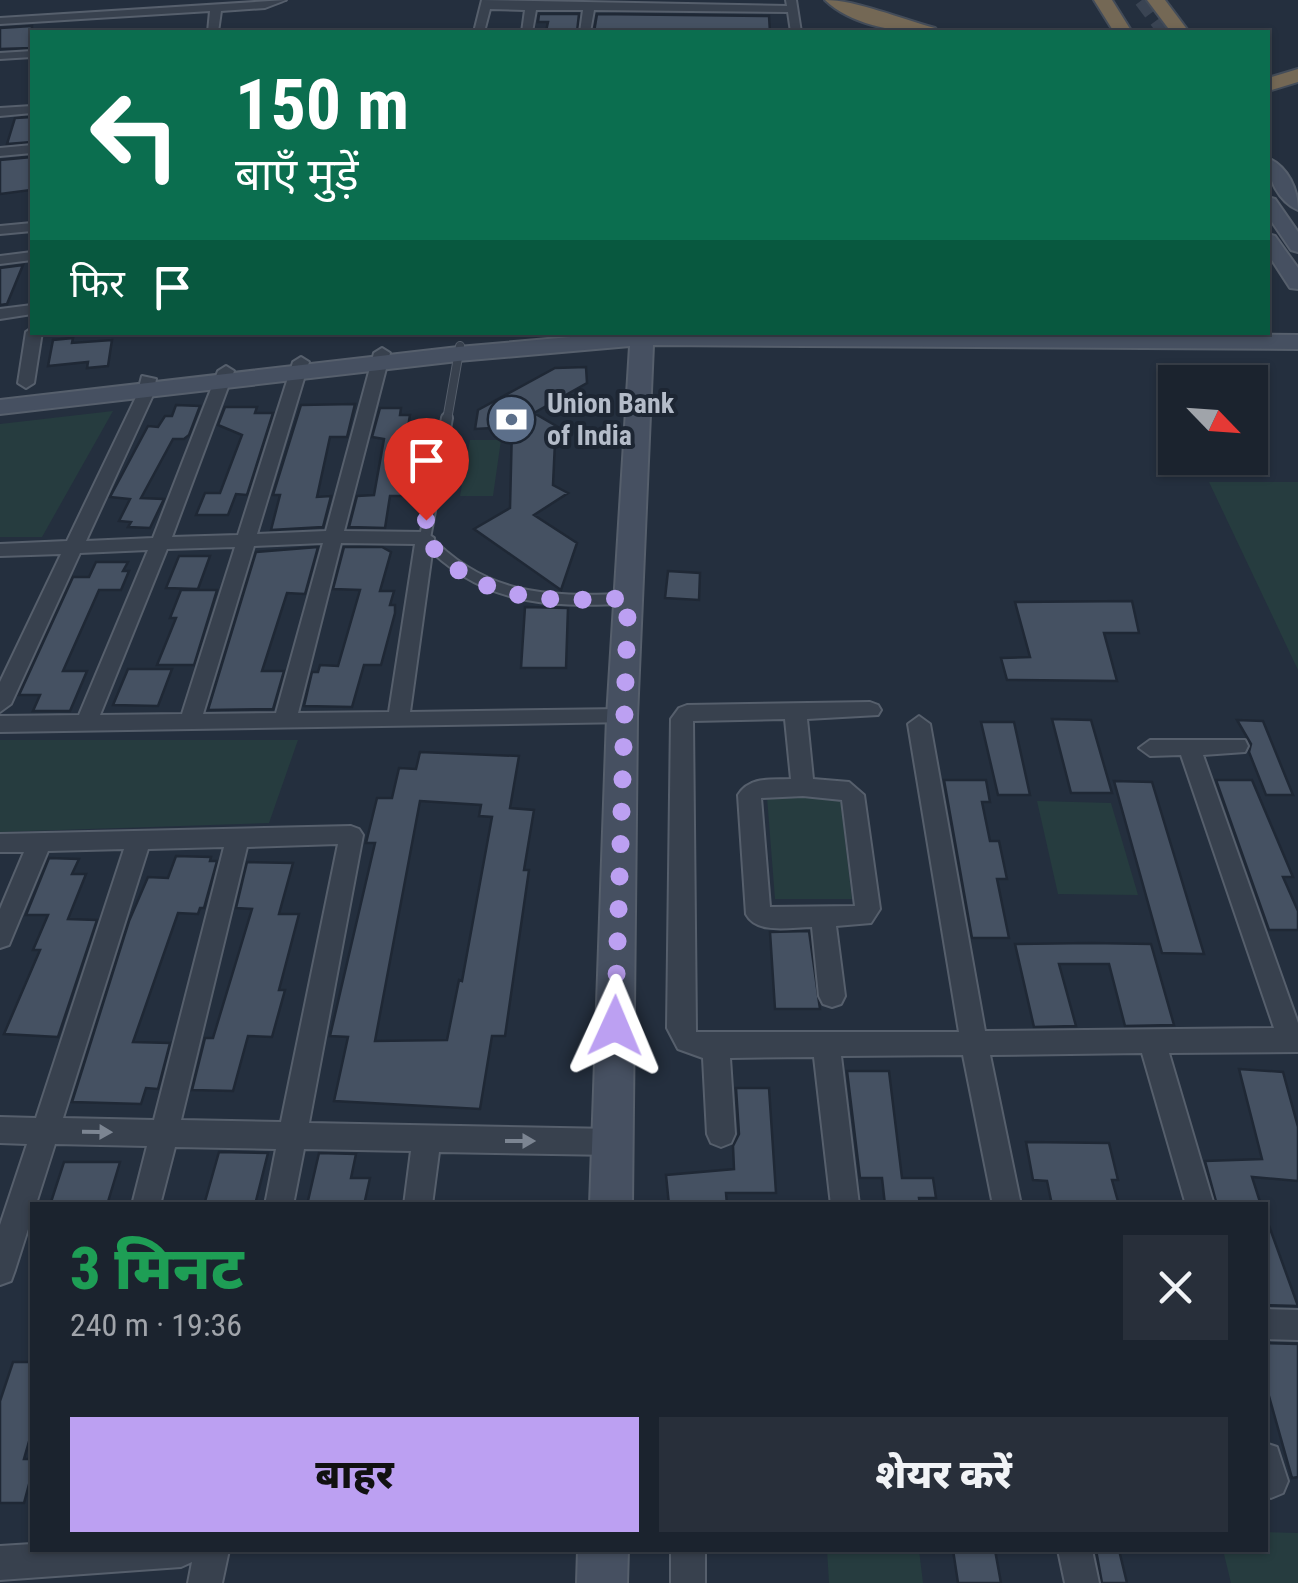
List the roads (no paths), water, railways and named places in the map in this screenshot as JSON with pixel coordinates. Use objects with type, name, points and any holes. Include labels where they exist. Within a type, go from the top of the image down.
[{"type":"highway","points":[[1088,0],[1106,4],[1122,30]]},
{"type":"highway","points":[[1156,0],[1178,30]]},
{"type":"highway","points":[[842,5],[922,30]]},
{"type":"highway","points":[[1273,60],[1298,62]]},
{"type":"highway","points":[[1270,84],[1298,75]]},
{"type":"street","points":[[120,12],[128,0]]},
{"type":"street","points":[[0,21],[186,4],[265,5],[281,0]]},
{"type":"street","points":[[479,30],[486,3],[689,10],[792,4],[796,30]]},
{"type":"street","points":[[527,30],[532,4]]},
{"type":"street","points":[[585,30],[589,4]]},
{"type":"street","points":[[214,30],[216,6]]},
{"type":"street","points":[[88,30],[90,14]]},
{"type":"street","points":[[0,56],[30,54]]},
{"type":"street","points":[[0,112],[30,110]]},
{"type":"street","points":[[1270,142],[1298,177]]},
{"type":"street","points":[[0,152],[30,149]]},
{"type":"street","points":[[1270,167],[1298,204]]},
{"type":"street","points":[[1270,206],[1298,246]]},
{"type":"street","points":[[0,230],[30,227]]},
{"type":"street","points":[[1270,243],[1298,282]]},
{"type":"street","points":[[0,260],[30,256]]},
{"type":"street","points":[[0,314],[30,310]]},
{"type":"street","points":[[26,383],[34,335]]},
{"type":"street","points":[[459,350],[583,335]]},
{"type":"street","points":[[611,1202],[622,716],[642,335]]},
{"type":"street","points":[[0,407],[49,397],[380,358],[642,335],[1297,338]]},
{"type":"street","points":[[1120,335],[1153,337]]},
{"type":"street","points":[[285,721],[380,358]]},
{"type":"street","points":[[190,722],[300,368]]},
{"type":"street","points":[[86,723],[160,546],[224,376]]},
{"type":"street","points":[[0,704],[76,550],[147,385]]},
{"type":"street","points":[[0,398],[49,397]]},
{"type":"street","points":[[0,550],[331,537],[425,538],[398,720]]},
{"type":"street","points":[[870,710],[687,713],[682,719],[680,1028],[687,1041],[716,1045],[1295,1040],[1190,747]]},
{"type":"street","points":[[795,711],[803,787]]},
{"type":"street","points":[[0,724],[622,716]]},
{"type":"street","points":[[919,724],[974,1042],[1006,1202]]},
{"type":"street","points":[[1150,748],[1236,746]]},
{"type":"street","points":[[803,787],[841,788],[848,790],[854,800],[868,909],[862,916],[762,917],[756,910],[748,796],[757,788],[803,787]]},
{"type":"street","points":[[0,843],[351,835],[280,1202]]},
{"type":"street","points":[[147,1202],[238,837]]},
{"type":"street","points":[[0,1270],[138,840]]},
{"type":"street","points":[[0,938],[40,842]]},
{"type":"street","points":[[823,916],[832,996]]},
{"type":"street","points":[[1152,1041],[1199,1202]]},
{"type":"street","points":[[826,1044],[845,1202]]},
{"type":"street","points":[[716,1045],[721,1134]]},
{"type":"street","points":[[0,1130],[612,1142]]},
{"type":"street","points":[[418,1202],[427,1140]]},
{"type":"street","points":[[1268,1324],[1298,1324]]},
{"type":"street","points":[[0,1563],[56,1564],[163,1552]]},
{"type":"street","points":[[206,1583],[212,1552]]},
{"type":"street","points":[[602,1552],[602,1583]]},
{"type":"street","points":[[688,1552],[688,1583]]},
{"type":"street","points":[[1076,1552],[1082,1583]]},
{"type":"lane","points":[[459,350],[425,538],[436,552],[492,589],[510,596],[570,601],[628,598]]},
{"type":"tunnel","points":[[1142,0],[1164,30]]},
{"type":"place","name":"Union Bank of India","points":[[512,419]]}]
